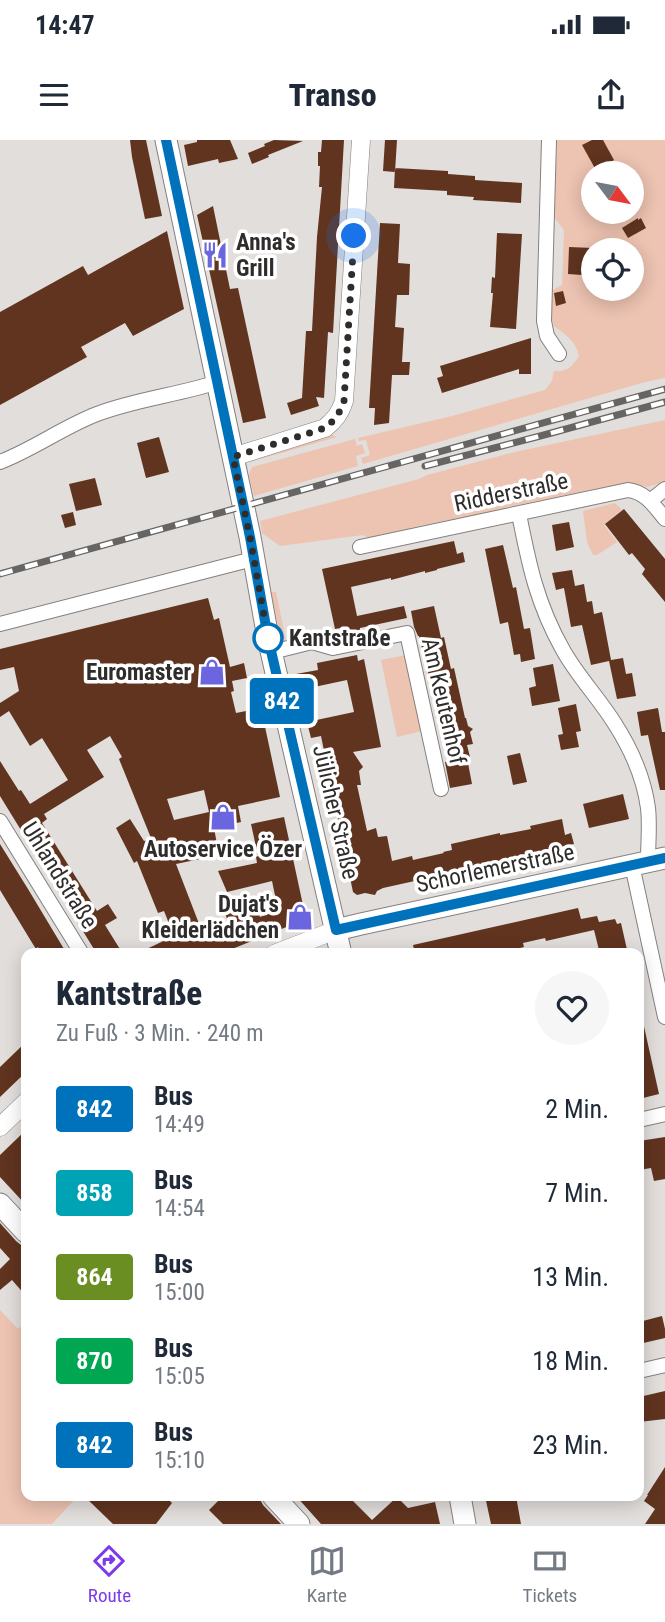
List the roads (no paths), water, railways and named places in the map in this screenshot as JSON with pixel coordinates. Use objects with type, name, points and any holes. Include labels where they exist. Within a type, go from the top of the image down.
[{"type":"main road","name":"Jülicher Straße","points":[[166,140],[272,652],[340,948]]},
{"type":"main road","name":"Schorlemerstraße","points":[[336,930],[648,861]]},
{"type":"main road","points":[[0,1204],[21,1227]]},
{"type":"main road","points":[[278,1501],[299,1524]]},
{"type":"main road","points":[[461,1501],[467,1524]]},
{"type":"street","points":[[233,457],[325,428],[336,420],[341,411],[344,401],[361,140]]},
{"type":"street","points":[[550,140],[544,321],[547,336],[559,354]]},
{"type":"street","points":[[0,462],[27,451],[69,425],[100,412],[218,382]]},
{"type":"street","points":[[665,489],[650,501],[665,520]]},
{"type":"street","name":"Ridderstraße","points":[[360,547],[628,490],[643,495],[650,501]]},
{"type":"street","points":[[519,514],[538,596],[550,626],[585,684],[614,722],[636,765],[648,809],[648,861],[665,1017]]},
{"type":"street","points":[[0,624],[253,559]]},
{"type":"street","name":"Am Keutenhof","points":[[272,652],[312,642],[333,648],[407,633],[441,789]]},
{"type":"street","name":"Uhlandstraße","points":[[0,821],[78,948]]},
{"type":"street","points":[[290,948],[336,930]]},
{"type":"street","points":[[0,1127],[21,1107]]},
{"type":"street","points":[[644,1119],[665,1114]]},
{"type":"street","points":[[644,1370],[665,1365]]},
{"type":"railway","points":[[0,574],[665,389]]},
{"type":"railway","points":[[425,466],[665,402]]},
{"type":"place","name":"Anna's Grill","points":[[215,255]]},
{"type":"place","name":"Kantstraße","points":[[268,638]]},
{"type":"place","name":"Euromaster","points":[[212,672]]},
{"type":"place","name":"Autoservice Özer","points":[[223,817]]},
{"type":"place","name":"Dujat's Kleiderlädchen","points":[[300,917]]}]
